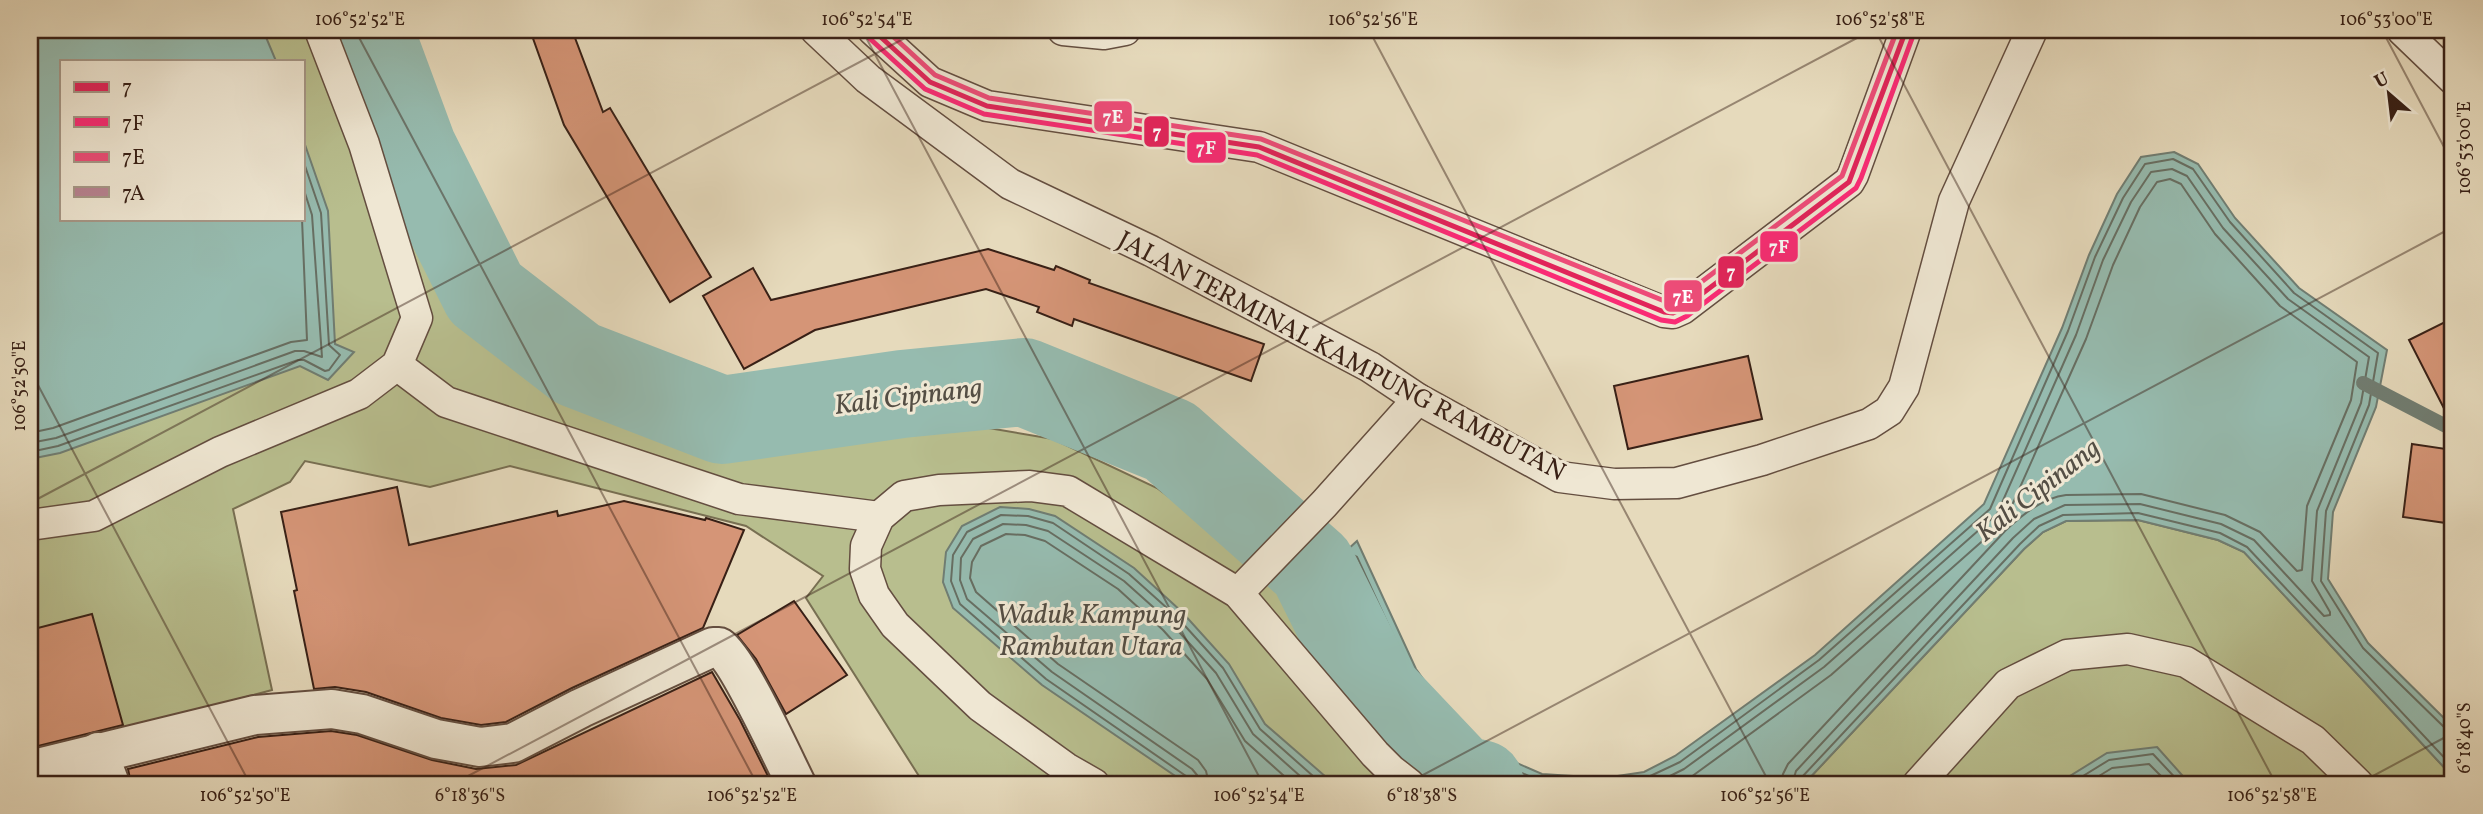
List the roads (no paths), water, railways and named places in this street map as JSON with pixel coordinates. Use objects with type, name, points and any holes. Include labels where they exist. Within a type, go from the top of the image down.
[{"type":"street","points":[[30,769],[104,768],[255,715],[332,709],[362,714],[436,739],[480,747],[513,743],[668,667],[713,647],[719,647],[728,655],[741,678],[796,784]]},
{"type":"lane","points":[[30,525],[94,516],[220,452],[359,394],[397,365],[417,318],[364,144],[320,30]]},
{"type":"lane","name":"JALAN TERMINAL KAMPUNG RAMBUTAN","points":[[816,30],[868,79],[1010,184],[1151,251],[1370,367],[1418,399],[1560,477],[1615,484],[1677,483],[1762,460],[1869,424],[1889,411],[1904,387],[1954,201],[2032,30]]},
{"type":"lane","points":[[873,30],[930,82]]},
{"type":"lane","points":[[1063,30],[1104,34],[1125,30]]},
{"type":"lane","points":[[868,79],[930,82],[988,106],[1259,147],[1664,312],[1673,313],[1682,309],[1849,182],[1906,30]]},
{"type":"lane","points":[[2402,30],[2453,79]]},
{"type":"lane","points":[[397,365],[446,402],[739,499],[879,517]]},
{"type":"lane","points":[[1248,583],[1324,504],[1418,399]]},
{"type":"lane","points":[[1094,784],[1066,768],[980,706],[895,625],[874,594],[865,569],[866,546],[879,517],[904,496],[939,489],[1030,486],[1068,491],[1248,583],[1375,754],[1391,771],[1409,784]]},
{"type":"lane","points":[[1918,784],[2008,684],[2067,655],[2128,649],[2186,662],[2313,740],[2358,784]]},
{"type":"water","points":[[30,30],[263,30],[276,60],[60,60],[60,220],[304,220],[304,142],[328,211],[335,344],[354,352],[328,380],[300,366],[60,453],[30,459]]},
{"type":"water","points":[[2174,152],[2198,164],[2235,218],[2299,288],[2387,350],[2376,407],[2333,512],[2328,579],[2368,643],[2453,727],[2453,777],[2244,552],[2218,540],[2138,520],[2066,521],[2043,532],[1804,784],[1445,784],[1377,714],[1331,651],[1299,594],[1357,541],[1416,669],[1454,722],[1478,746],[1542,774],[1604,778],[1644,772],[1675,756],[1815,655],[1984,504],[2062,328],[2089,255],[2117,194],[2141,157]]},
{"type":"water","name":"Waduk Kampung Rambutan Utara","points":[[1000,507],[1029,509],[1055,516],[1134,568],[1182,612],[1229,664],[1265,724],[1334,784],[1187,784],[1042,685],[953,608],[943,582],[946,552],[962,526]]},
{"type":"water","points":[[2157,747],[2190,784],[2057,784],[2107,753]]},
{"type":"waterway","name":"Kali Cipinang","points":[[369,30],[413,149],[485,293],[577,364],[722,420],[902,394],[1024,382],[1170,441],[1312,567],[1371,686],[1459,779],[1480,784]]},
{"type":"waterway","points":[[2363,383],[2446,426],[2453,426]]}]
